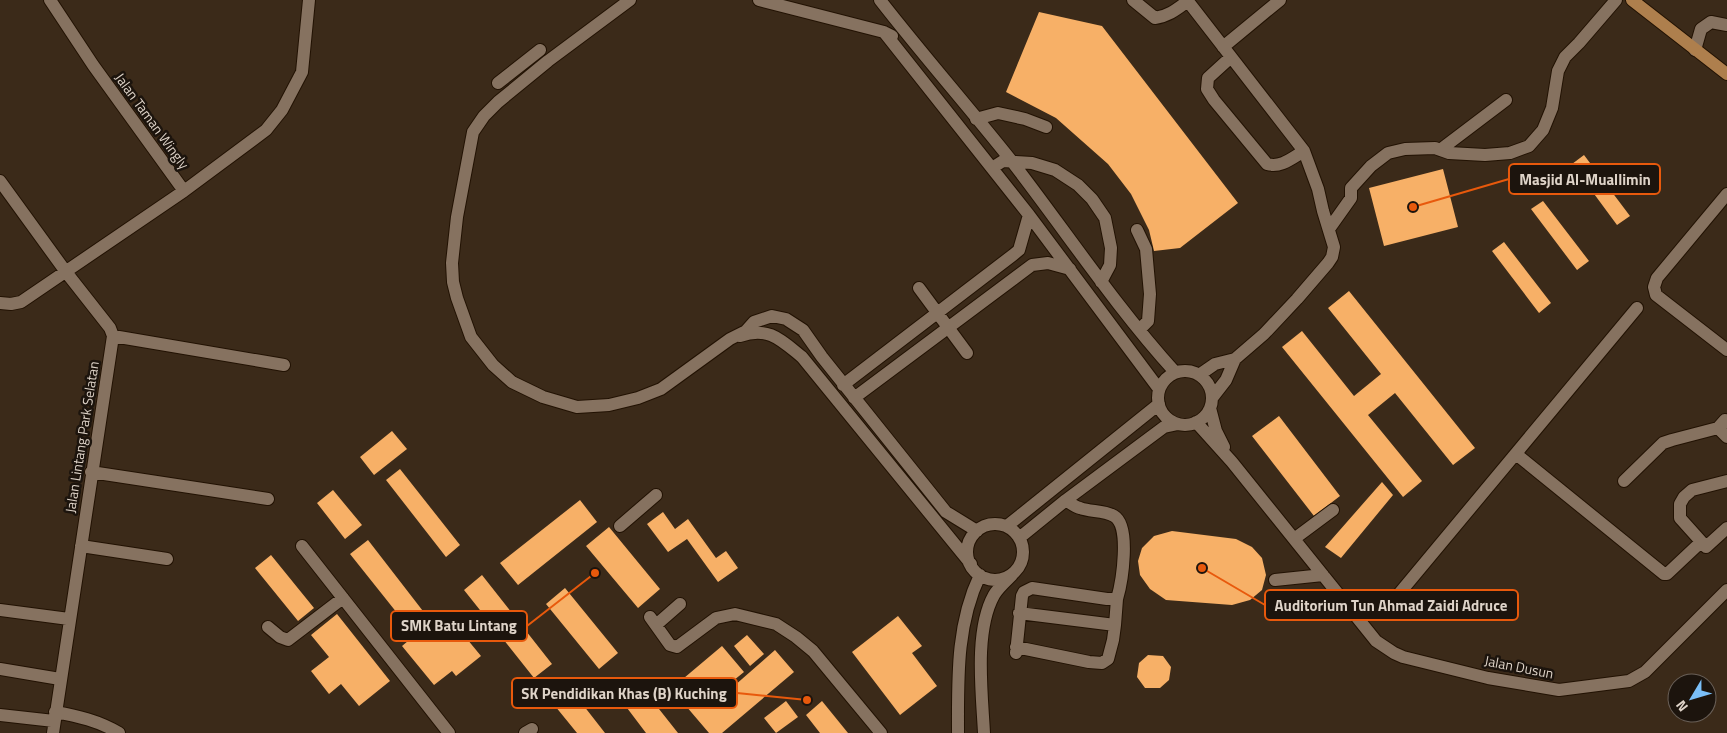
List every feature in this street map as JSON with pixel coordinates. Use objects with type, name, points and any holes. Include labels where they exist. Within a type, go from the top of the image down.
[{"type":"main road","points":[[1632,0],[1727,74]]},
{"type":"street","name":"Jalan Taman Wingly","points":[[0,302],[10,304],[21,302],[184,191],[93,65],[50,0]]},
{"type":"street","points":[[184,191],[266,130],[282,110],[302,72],[309,0]]},
{"type":"street","points":[[630,0],[548,61],[498,102],[484,116],[473,132],[457,216],[452,263],[453,282],[457,298],[471,337],[492,364],[512,382],[543,397],[577,408],[609,405],[638,398],[661,389],[730,339],[746,331],[754,322],[772,316],[786,319],[803,330],[854,398],[946,512],[977,531]]},
{"type":"street","points":[[759,0],[884,32],[918,48]]},
{"type":"street","points":[[880,0],[1010,160],[1101,282],[1175,372]]},
{"type":"street","points":[[1019,538],[1066,500],[1164,427],[1190,424],[1202,419],[1226,380],[1235,359],[1270,327],[1328,263],[1334,248],[1318,189],[1304,151],[1187,1],[1174,12],[1164,17],[1155,18],[1133,0]]},
{"type":"street","points":[[1280,0],[1227,52],[1208,78],[1207,89],[1267,164],[1274,166],[1284,163],[1304,151]]},
{"type":"street","points":[[1329,229],[1351,198],[1351,188],[1371,166],[1388,154],[1405,149],[1434,148],[1450,153],[1485,155],[1510,153],[1529,146],[1543,130],[1552,108],[1558,71],[1565,57],[1616,0]]},
{"type":"street","points":[[1695,50],[1701,29],[1711,22],[1727,25]]},
{"type":"street","points":[[884,32],[1029,215],[1159,389]]},
{"type":"street","points":[[498,83],[540,50]]},
{"type":"street","points":[[1440,150],[1506,100]]},
{"type":"street","points":[[976,118],[998,113],[1025,118],[1046,127]]},
{"type":"street","points":[[992,168],[1000,161],[1010,160],[1032,163],[1055,170],[1078,185],[1092,199],[1105,218],[1111,248],[1110,265],[1101,282]]},
{"type":"street","points":[[0,181],[66,272],[110,328],[113,336],[284,365]]},
{"type":"street","points":[[1727,194],[1657,278],[1654,287],[1656,295],[1727,350]]},
{"type":"street","points":[[844,384],[1019,250],[1029,215]]},
{"type":"street","points":[[1137,230],[1146,249],[1150,294],[1148,321],[1139,330]]},
{"type":"street","points":[[854,398],[1032,265],[1048,263],[1070,269]]},
{"type":"street","points":[[919,288],[967,353]]},
{"type":"street","points":[[1383,613],[1637,308]]},
{"type":"street","points":[[730,339],[761,332],[777,337],[802,357],[980,575],[996,580],[1012,574]]},
{"type":"street","name":"Jalan Lintang Park Selatan","points":[[54,722],[113,336]]},
{"type":"street","points":[[1199,375],[1215,364],[1235,359]]},
{"type":"street","points":[[1178,424],[1166,416],[1159,404],[1159,389],[1163,382],[1175,372],[1191,371],[1206,380],[1210,389],[1216,431],[1232,462]]},
{"type":"street","points":[[1007,526],[1159,404]]},
{"type":"street","points":[[1196,422],[1232,462]]},
{"type":"street","points":[[1624,481],[1663,444],[1724,427]]},
{"type":"street","points":[[1516,454],[1664,574],[1667,574],[1701,542]]},
{"type":"street","name":"Jalan Dusun","points":[[1232,462],[1376,641],[1403,657],[1488,678],[1559,690],[1628,681],[1645,672],[1727,590]]},
{"type":"street","points":[[91,472],[268,499]]},
{"type":"street","points":[[1727,481],[1692,490],[1682,500],[1679,513],[1680,518],[1706,547],[1727,528]]},
{"type":"street","points":[[620,526],[656,495]]},
{"type":"street","points":[[1066,500],[1079,508],[1113,515],[1120,521],[1124,530],[1122,572],[1117,599],[1114,640],[1108,659],[1102,663],[1089,662],[1016,650],[1019,613],[1024,592],[1032,588],[1117,599]]},
{"type":"street","points":[[1294,539],[1333,510]]},
{"type":"street","points":[[971,564],[968,550],[972,536],[977,531],[991,524],[1007,526],[1012,529],[1023,547],[1023,558],[1019,567],[994,595],[984,621],[981,681],[984,733]]},
{"type":"street","points":[[81,546],[167,559]]},
{"type":"street","points":[[302,546],[449,733]]},
{"type":"street","points":[[958,733],[960,643],[970,598],[980,575]]},
{"type":"street","points":[[1275,580],[1323,575]]},
{"type":"street","points":[[268,627],[280,638],[288,640],[343,598]]},
{"type":"street","points":[[680,604],[653,621],[670,644],[677,647],[716,618],[735,614],[776,624],[812,650],[881,733]]},
{"type":"street","points":[[0,610],[69,619]]},
{"type":"street","points":[[1019,613],[1115,625]]},
{"type":"street","points":[[0,669],[60,678]]},
{"type":"street","points":[[0,715],[54,722],[87,719],[119,733]]},
{"type":"building","points":[[1039,12],[1102,26],[1238,203],[1180,248],[1154,251],[1149,230],[1131,194],[1108,164],[1056,118],[1006,92]]},
{"type":"building","points":[[1584,155],[1630,216],[1617,225],[1572,164]]},
{"type":"building","points":[[1443,169],[1458,227],[1384,246],[1369,188]]},
{"type":"building","points":[[1543,201],[1589,261],[1577,270],[1531,209]]},
{"type":"building","points":[[1504,242],[1551,303],[1539,313],[1492,251]]},
{"type":"building","points":[[1349,291],[1475,448],[1453,465],[1395,393],[1368,415],[1422,481],[1403,497],[1282,347],[1302,331],[1354,396],[1381,374],[1328,308]]},
{"type":"building","points":[[1279,416],[1340,496],[1314,516],[1252,436]]},
{"type":"building","points":[[392,431],[407,449],[374,475],[360,457]]},
{"type":"building","points":[[400,469],[460,545],[446,557],[386,480]]},
{"type":"building","points":[[1382,482],[1393,495],[1341,558],[1325,547]]},
{"type":"building","points":[[333,490],[362,525],[345,539],[317,503]]},
{"type":"building","points":[[580,500],[597,522],[518,585],[500,563]]},
{"type":"building","points":[[663,512],[675,529],[688,519],[716,558],[726,551],[738,568],[718,582],[687,539],[668,552],[647,524]]},
{"type":"building","points":[[609,527],[660,589],[638,608],[586,546]]},
{"type":"building","points":[[1172,531],[1236,539],[1252,547],[1262,558],[1266,575],[1262,590],[1250,600],[1232,605],[1166,600],[1150,589],[1140,575],[1138,561],[1142,548],[1154,536]]},
{"type":"building","points":[[368,540],[426,615],[409,628],[350,554]]},
{"type":"building","points":[[271,555],[314,608],[298,621],[255,568]]},
{"type":"building","points":[[482,575],[552,664],[534,678],[464,590]]},
{"type":"building","points":[[565,588],[618,653],[599,669],[546,604]]},
{"type":"building","points":[[444,611],[481,656],[456,676],[452,671],[434,685],[402,646]]},
{"type":"building","points":[[337,614],[390,681],[359,706],[341,684],[329,694],[311,671],[329,657],[311,635]]},
{"type":"building","points":[[898,616],[922,646],[912,653],[937,686],[900,715],[852,652]]},
{"type":"building","points":[[747,635],[764,654],[750,666],[734,646]]},
{"type":"building","points":[[722,646],[744,672],[723,689],[726,693],[775,650],[794,672],[722,733],[709,733],[680,699],[692,688],[684,678]]},
{"type":"building","points":[[1148,655],[1163,656],[1171,667],[1169,680],[1160,688],[1145,688],[1137,677],[1139,663]]},
{"type":"building","points":[[640,685],[678,733],[646,733],[621,700]]},
{"type":"building","points":[[573,692],[605,733],[577,733],[555,706]]},
{"type":"building","points":[[786,701],[798,717],[776,733],[764,718]]},
{"type":"building","points":[[822,701],[848,733],[820,733],[806,715]]},
{"type":"place","name":"Masjid Al-Muallimin","points":[[1413,207]]},
{"type":"place","name":"Auditorium Tun Ahmad Zaidi Adruce","points":[[1202,568]]},
{"type":"place","name":"SMK Batu Lintang","points":[[595,573]]},
{"type":"place","name":"SK Pendidikan Khas (B) Kuching","points":[[807,700]]}]
